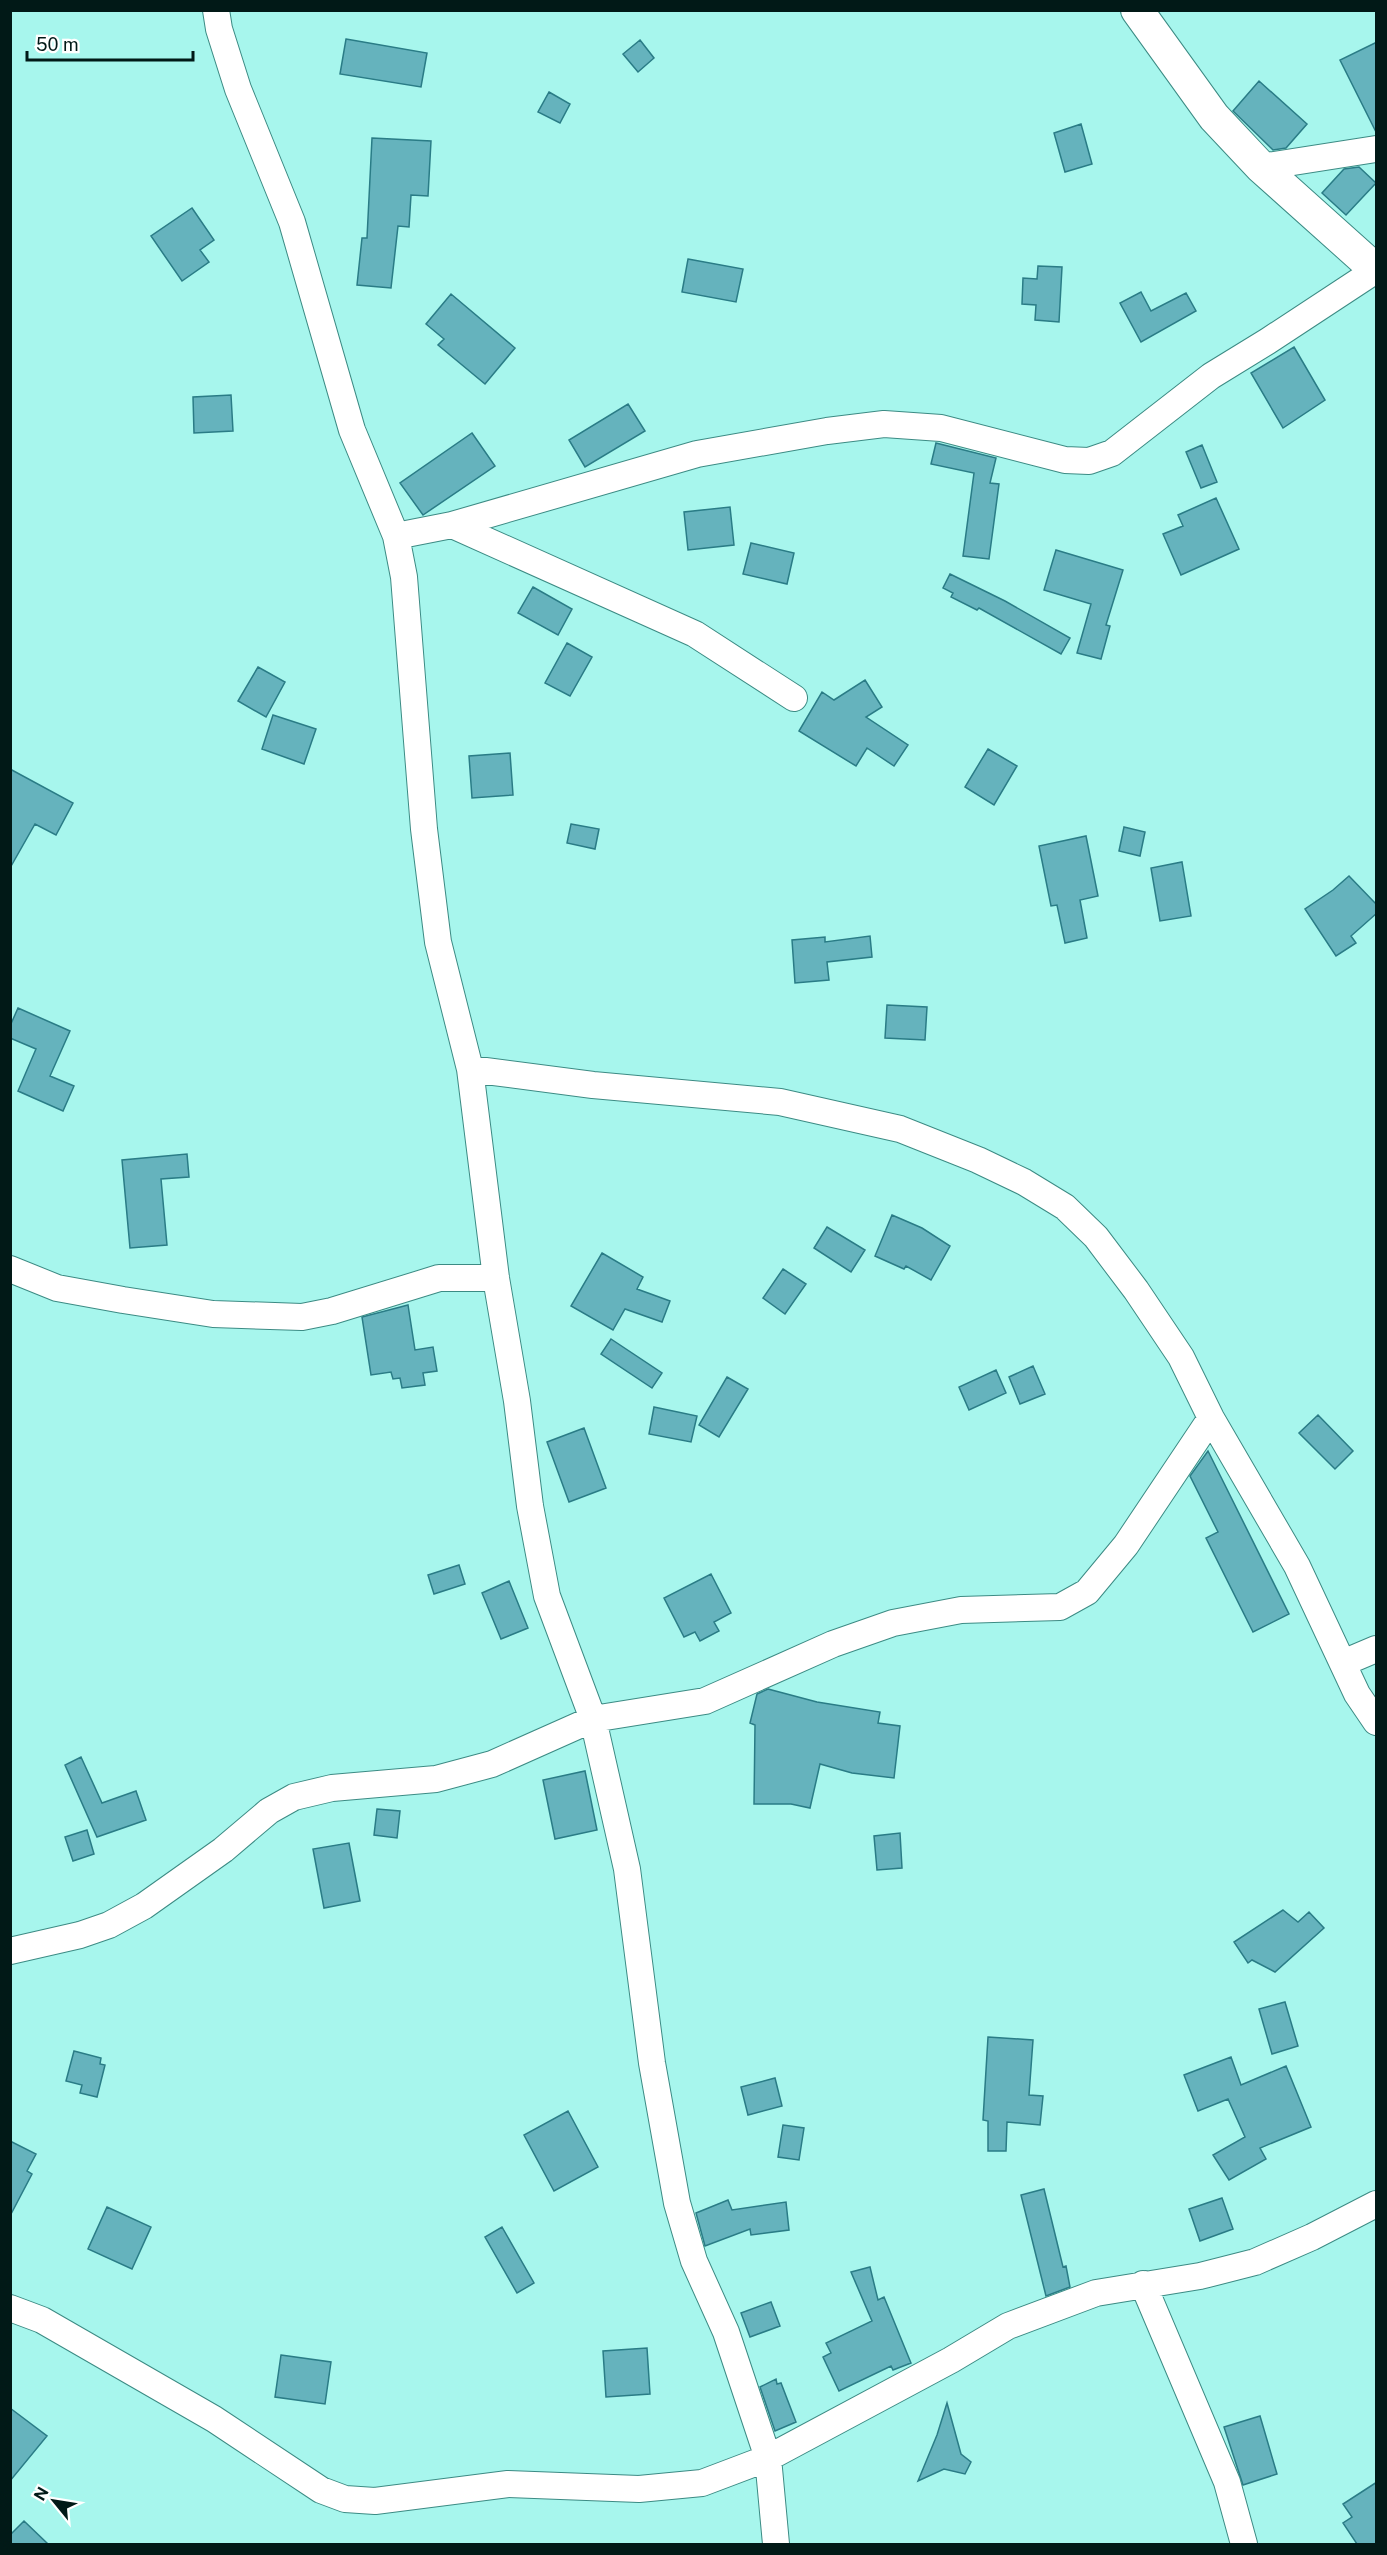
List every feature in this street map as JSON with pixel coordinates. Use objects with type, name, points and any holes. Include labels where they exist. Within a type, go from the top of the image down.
[{"type":"main road","points":[[1137,10],[1214,117],[1261,166],[1376,270]]},
{"type":"street","points":[[216,10],[219,29],[238,89],[292,222],[352,430],[396,536],[404,577],[424,829],[438,942],[470,1070],[496,1278],[517,1401],[530,1506],[547,1596],[593,1719],[627,1869],[652,2063],[677,2203],[694,2261],[726,2332],[768,2458],[776,2544]]},
{"type":"street","points":[[1261,166],[1377,149]]},
{"type":"street","points":[[396,536],[452,525],[697,454],[827,431],[884,424],[941,428],[1065,460],[1089,461],[1112,453],[1211,376],[1376,270]]},
{"type":"street","points":[[452,525],[695,634],[794,698]]},
{"type":"street","points":[[470,1070],[593,1085],[780,1102],[900,1129],[978,1160],[1024,1182],[1065,1207],[1096,1237],[1136,1290],[1181,1357],[1211,1418],[1297,1566],[1357,1694],[1377,1722]]},
{"type":"street","points":[[10,1269],[57,1288],[123,1300],[213,1314],[302,1317],[332,1311],[439,1278],[496,1278]]},
{"type":"street","points":[[10,1951],[80,1935],[109,1925],[144,1906],[223,1850],[269,1811],[294,1797],[332,1788],[436,1779],[492,1764],[593,1719],[705,1701],[833,1644],[894,1623],[961,1610],[1060,1607],[1087,1592],[1126,1545],[1211,1418]]},
{"type":"street","points":[[1343,1663],[1377,1649]]},
{"type":"street","points":[[10,2308],[42,2320],[214,2419],[321,2490],[345,2499],[375,2501],[508,2484],[639,2489],[702,2483],[768,2458],[951,2360],[1008,2326],[1096,2293],[1200,2276],[1255,2262],[1312,2237],[1377,2204]]},
{"type":"street","points":[[1143,2284],[1227,2482],[1244,2544]]},
{"type":"building","points":[[346,39],[427,53],[421,87],[340,74]]},
{"type":"building","points":[[640,40],[654,58],[638,72],[623,54]]},
{"type":"building","points":[[1377,42],[1377,134],[1340,60]]},
{"type":"building","points":[[1259,81],[1307,124],[1286,148],[1273,150],[1233,111]]},
{"type":"building","points":[[549,92],[570,104],[560,123],[538,112]]},
{"type":"building","points":[[1081,124],[1092,164],[1065,172],[1054,133]]},
{"type":"building","points":[[372,138],[431,141],[428,196],[411,195],[409,227],[398,226],[391,288],[357,285],[362,238],[367,238]]},
{"type":"building","points":[[1359,167],[1376,183],[1346,215],[1322,193],[1344,169]]},
{"type":"building","points":[[192,208],[214,240],[200,250],[209,262],[182,281],[151,236]]},
{"type":"building","points":[[688,259],[743,269],[736,302],[682,292]]},
{"type":"building","points":[[1038,266],[1062,267],[1059,322],[1035,320],[1036,305],[1022,304],[1023,278],[1037,279]]},
{"type":"building","points":[[1141,292],[1151,311],[1186,293],[1196,311],[1141,342],[1120,303]]},
{"type":"building","points":[[451,294],[515,348],[485,384],[438,345],[444,339],[426,324]]},
{"type":"building","points":[[1294,347],[1325,400],[1283,428],[1251,373]]},
{"type":"building","points":[[231,395],[233,431],[194,433],[193,397]]},
{"type":"building","points":[[628,404],[645,431],[585,467],[569,440]]},
{"type":"building","points":[[472,433],[495,466],[423,515],[400,483]]},
{"type":"building","points":[[936,443],[996,458],[990,483],[999,484],[989,559],[963,556],[974,473],[931,464]]},
{"type":"building","points":[[1202,445],[1217,482],[1201,488],[1186,452]]},
{"type":"building","points":[[1216,498],[1239,549],[1181,575],[1163,534],[1183,526],[1178,515]]},
{"type":"building","points":[[730,507],[734,545],[688,550],[684,512]]},
{"type":"building","points":[[751,543],[794,553],[787,584],[743,574]]},
{"type":"building","points":[[1056,550],[1123,570],[1106,625],[1110,626],[1101,659],[1077,653],[1091,604],[1044,590]]},
{"type":"building","points":[[950,574],[1005,601],[1070,638],[1061,654],[979,608],[977,610],[951,597],[953,593],[943,588]]},
{"type":"building","points":[[533,587],[572,609],[558,635],[518,613]]},
{"type":"building","points":[[567,643],[592,657],[570,696],[545,683]]},
{"type":"building","points":[[258,667],[285,682],[266,717],[238,701]]},
{"type":"building","points":[[865,680],[882,707],[866,717],[908,745],[894,766],[867,748],[856,766],[799,731],[822,692],[834,700]]},
{"type":"building","points":[[273,715],[316,729],[304,764],[262,749]]},
{"type":"building","points":[[988,749],[1017,766],[994,805],[965,787]]},
{"type":"building","points":[[510,753],[513,795],[472,798],[469,756]]},
{"type":"building","points":[[10,769],[73,803],[56,835],[35,824],[10,868]]},
{"type":"building","points":[[571,824],[599,829],[595,849],[567,843]]},
{"type":"building","points":[[1124,827],[1145,832],[1140,856],[1119,851]]},
{"type":"building","points":[[1086,836],[1098,896],[1080,900],[1087,938],[1065,943],[1057,905],[1051,906],[1039,846]]},
{"type":"building","points":[[1182,862],[1191,916],[1160,921],[1151,868]]},
{"type":"building","points":[[1349,876],[1377,905],[1377,913],[1351,936],[1356,943],[1336,956],[1305,909]]},
{"type":"building","points":[[870,936],[872,957],[827,962],[829,980],[795,983],[792,940],[825,937],[825,942]]},
{"type":"building","points":[[887,1005],[927,1007],[925,1040],[885,1038]]},
{"type":"building","points":[[18,1008],[70,1031],[50,1076],[74,1086],[63,1111],[18,1091],[36,1049],[10,1038],[10,1026]]},
{"type":"building","points":[[187,1154],[189,1177],[161,1179],[167,1245],[130,1248],[122,1160]]},
{"type":"building","points":[[892,1215],[922,1228],[950,1246],[931,1280],[906,1266],[904,1269],[875,1256]]},
{"type":"building","points":[[827,1227],[865,1250],[851,1272],[814,1248]]},
{"type":"building","points":[[602,1253],[643,1277],[637,1289],[670,1301],[662,1322],[625,1309],[613,1330],[571,1306]]},
{"type":"building","points":[[783,1269],[806,1284],[785,1314],[763,1298]]},
{"type":"building","points":[[408,1305],[415,1350],[433,1347],[437,1371],[423,1373],[425,1385],[402,1388],[400,1378],[393,1379],[391,1372],[371,1375],[362,1317]]},
{"type":"building","points":[[611,1339],[662,1373],[652,1388],[601,1354]]},
{"type":"building","points":[[1033,1366],[1045,1394],[1020,1404],[1009,1377]]},
{"type":"building","points":[[996,1370],[1006,1393],[969,1410],[959,1387]]},
{"type":"building","points":[[727,1377],[748,1389],[719,1437],[699,1425]]},
{"type":"building","points":[[654,1407],[697,1416],[691,1442],[649,1434]]},
{"type":"building","points":[[1318,1415],[1353,1451],[1335,1469],[1299,1433]]},
{"type":"building","points":[[584,1428],[606,1488],[569,1502],[547,1442]]},
{"type":"building","points":[[1208,1451],[1289,1614],[1253,1632],[1206,1538],[1218,1532],[1190,1476]]},
{"type":"building","points":[[459,1565],[465,1584],[434,1594],[428,1575]]},
{"type":"building","points":[[711,1574],[731,1613],[714,1622],[719,1631],[700,1641],[695,1632],[684,1637],[664,1598]]},
{"type":"building","points":[[509,1581],[528,1628],[501,1639],[482,1593]]},
{"type":"building","points":[[768,1689],[817,1702],[880,1712],[878,1723],[900,1726],[894,1778],[852,1773],[820,1764],[810,1808],[791,1804],[754,1804],[755,1725],[750,1723],[757,1694]]},
{"type":"building","points":[[81,1757],[102,1803],[136,1791],[146,1820],[97,1837],[65,1765]]},
{"type":"building","points":[[585,1771],[597,1830],[555,1839],[543,1780]]},
{"type":"building","points":[[377,1809],[400,1811],[397,1838],[374,1835]]},
{"type":"building","points":[[87,1830],[94,1854],[73,1861],[65,1837]]},
{"type":"building","points":[[900,1833],[902,1868],[877,1870],[874,1836]]},
{"type":"building","points":[[349,1843],[360,1901],[324,1908],[313,1849]]},
{"type":"building","points":[[1283,1910],[1298,1922],[1309,1912],[1324,1928],[1275,1972],[1252,1960],[1248,1963],[1234,1942]]},
{"type":"building","points":[[1285,2002],[1298,2046],[1272,2054],[1259,2009]]},
{"type":"building","points":[[988,2037],[1033,2040],[1029,2095],[1043,2096],[1040,2125],[1007,2122],[1006,2151],[988,2151],[988,2121],[983,2120]]},
{"type":"building","points":[[74,2051],[101,2058],[100,2064],[105,2065],[97,2097],[80,2093],[82,2085],[66,2081]]},
{"type":"building","points":[[1231,2057],[1241,2085],[1286,2066],[1311,2127],[1260,2148],[1266,2159],[1229,2180],[1213,2155],[1245,2137],[1228,2099],[1198,2111],[1184,2075]]},
{"type":"building","points":[[775,2078],[782,2106],[748,2115],[741,2087]]},
{"type":"building","points":[[568,2111],[598,2167],[554,2191],[524,2135]]},
{"type":"building","points":[[783,2125],[804,2128],[799,2160],[778,2157]]},
{"type":"building","points":[[10,2141],[36,2154],[27,2171],[32,2174],[10,2216]]},
{"type":"building","points":[[1044,2189],[1070,2287],[1046,2296],[1021,2195]]},
{"type":"building","points":[[1222,2198],[1233,2229],[1200,2241],[1189,2209]]},
{"type":"building","points":[[728,2200],[732,2210],[786,2202],[789,2230],[751,2235],[750,2229],[705,2246],[696,2213]]},
{"type":"building","points":[[107,2207],[151,2227],[132,2269],[88,2249]]},
{"type":"building","points":[[502,2227],[534,2283],[517,2293],[485,2237]]},
{"type":"building","points":[[870,2267],[878,2300],[884,2297],[911,2363],[893,2370],[891,2366],[839,2391],[823,2357],[831,2353],[826,2343],[872,2321],[851,2272]]},
{"type":"building","points":[[771,2302],[780,2326],[750,2337],[741,2313]]},
{"type":"building","points":[[647,2348],[650,2394],[606,2397],[603,2351]]},
{"type":"building","points":[[281,2355],[331,2362],[325,2404],[275,2397]]},
{"type":"building","points":[[776,2379],[777,2384],[781,2383],[796,2422],[775,2431],[760,2387]]},
{"type":"building","points":[[947,2403],[961,2454],[971,2462],[965,2474],[944,2469],[918,2481],[937,2435]]},
{"type":"building","points":[[10,2408],[47,2436],[10,2481]]},
{"type":"building","points":[[1260,2416],[1277,2474],[1243,2485],[1224,2427]]},
{"type":"building","points":[[1377,2482],[1377,2544],[1357,2544],[1343,2523],[1352,2517],[1343,2504]]},
{"type":"building","points":[[24,2521],[48,2544],[10,2544],[10,2535]]}]
